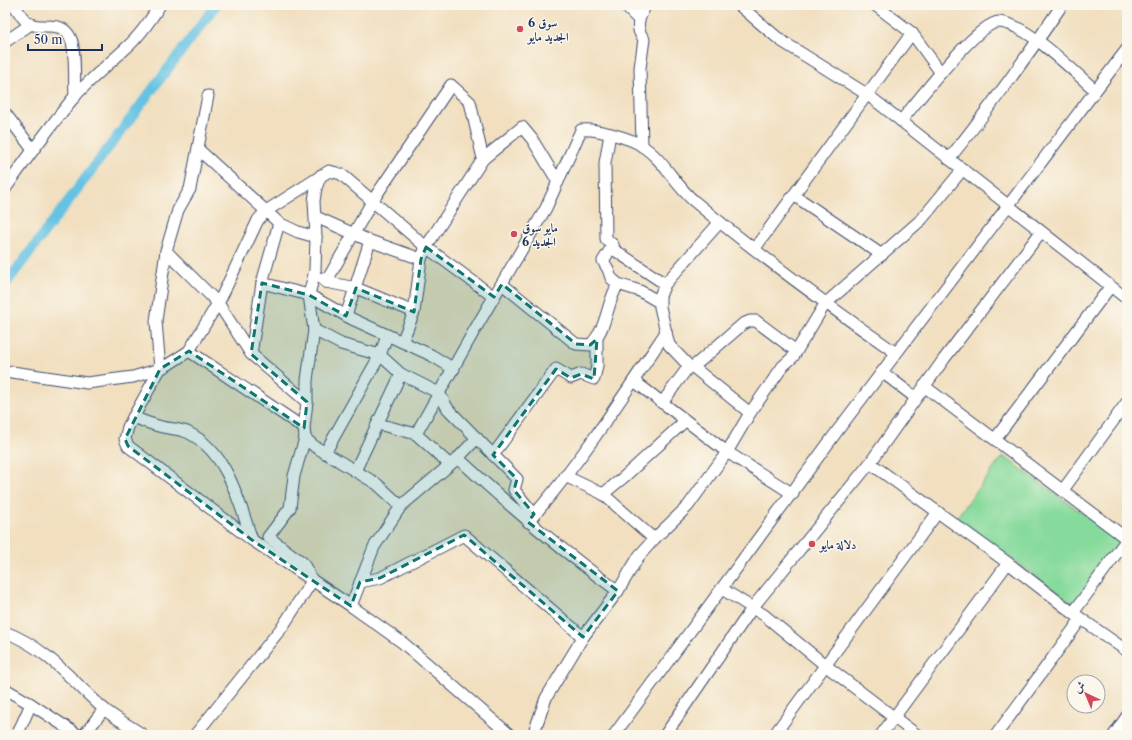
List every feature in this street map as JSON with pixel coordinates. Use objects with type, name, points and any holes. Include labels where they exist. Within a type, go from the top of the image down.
[{"type":"street","points":[[14,5],[26,22],[30,24],[54,25],[62,29],[70,38],[75,97]]},
{"type":"street","points":[[5,189],[33,150],[75,97],[103,67],[126,48],[146,26],[160,5]]},
{"type":"street","points":[[624,5],[638,20]]},
{"type":"street","points":[[642,146],[640,68],[644,39],[639,33],[638,20],[646,5]]},
{"type":"street","points":[[739,5],[776,38],[868,95],[1009,205],[1127,300]]},
{"type":"street","points":[[874,5],[912,33],[941,73]]},
{"type":"street","points":[[949,159],[998,97],[1011,75],[1038,41],[1062,5]]},
{"type":"street","points":[[901,121],[941,73],[984,28],[999,22],[1014,27],[1038,41],[1095,90]]},
{"type":"street","points":[[5,42],[30,24]]},
{"type":"street","points":[[754,248],[795,196],[912,33]]},
{"type":"street","points":[[614,735],[896,353],[1127,49]]},
{"type":"street","points":[[326,282],[373,200],[451,85],[470,102],[483,159]]},
{"type":"street","points":[[208,96],[199,150],[190,189],[178,210],[166,251],[156,321],[160,369],[133,417],[124,439],[128,446],[252,540],[351,606],[403,643],[510,735]]},
{"type":"street","points":[[5,113],[33,150]]},
{"type":"street","points":[[402,342],[414,312],[421,259],[426,247],[483,159],[522,127],[536,145],[558,182]]},
{"type":"street","points":[[416,434],[546,208],[581,130],[587,129],[610,134],[642,146],[655,158],[689,197],[825,304],[896,353]]},
{"type":"street","points":[[610,134],[605,163],[604,197],[606,239],[613,245],[614,249],[665,284]]},
{"type":"street","points":[[199,150],[279,223],[298,232],[316,237]]},
{"type":"street","points":[[533,735],[546,698],[583,637],[618,591],[639,556],[688,506],[727,452],[750,413],[796,351],[825,304],[922,219],[963,169]]},
{"type":"street","points":[[5,374],[12,372],[87,383],[133,377],[160,369],[189,351],[218,302],[258,220],[266,212],[329,171],[341,174],[426,247],[494,296]]},
{"type":"street","points":[[312,581],[303,563],[268,537],[290,508],[290,494],[304,433],[308,402],[307,380],[314,330],[309,295],[315,270],[316,188],[321,175]]},
{"type":"street","points":[[795,196],[882,255]]},
{"type":"street","points":[[316,216],[370,241],[421,259]]},
{"type":"street","points":[[720,222],[665,284],[659,302],[669,345],[691,367],[750,413]]},
{"type":"street","points":[[251,354],[262,283],[279,223]]},
{"type":"street","points":[[665,735],[753,608],[870,463],[924,386],[1041,232]]},
{"type":"street","points":[[346,316],[370,241]]},
{"type":"street","points":[[613,245],[603,261],[611,278],[618,284],[640,291],[659,302]]},
{"type":"street","points":[[166,251],[218,302],[251,354],[308,402]]},
{"type":"street","points":[[315,270],[326,282],[356,288],[414,312]]},
{"type":"street","points":[[262,283],[309,295],[346,316],[431,355],[454,370]]},
{"type":"street","points":[[502,284],[576,344],[590,345],[602,331],[613,293],[618,284]]},
{"type":"street","points":[[995,439],[1110,286]]},
{"type":"street","points":[[662,403],[691,367],[743,324],[750,321],[756,321],[796,351]]},
{"type":"street","points":[[314,330],[341,344],[380,355],[402,374],[439,393],[448,409],[518,479],[514,490],[531,518]]},
{"type":"street","points":[[531,518],[565,476],[634,381],[666,332]]},
{"type":"street","points":[[325,453],[380,355],[387,336]]},
{"type":"street","points":[[493,455],[556,369],[572,378],[581,374],[594,379],[597,366],[596,339]]},
{"type":"street","points":[[189,351],[304,433],[325,453],[377,484],[401,506]]},
{"type":"street","points":[[882,372],[916,398]]},
{"type":"street","points":[[355,471],[402,374]]},
{"type":"street","points":[[634,381],[727,452],[793,494]]},
{"type":"street","points":[[924,386],[1127,539],[1077,616],[996,735]]},
{"type":"street","points":[[1063,490],[1127,402]]},
{"type":"street","points":[[133,417],[161,427],[180,429],[190,433],[215,454],[236,492],[252,540]]},
{"type":"street","points":[[603,494],[624,477],[685,421]]},
{"type":"street","points":[[378,424],[416,434],[531,518],[574,559],[618,591]]},
{"type":"street","points":[[351,606],[374,547],[401,506],[454,461],[477,438]]},
{"type":"street","points":[[870,463],[1008,563],[1077,616],[1127,651]]},
{"type":"street","points":[[565,476],[603,494],[654,539]]},
{"type":"street","points":[[774,735],[938,512]]},
{"type":"street","points":[[360,582],[380,578],[464,535],[583,637]]},
{"type":"street","points":[[881,735],[1008,563]]},
{"type":"street","points":[[195,735],[283,626],[312,581]]},
{"type":"street","points":[[722,589],[753,608],[917,735]]},
{"type":"street","points":[[5,632],[25,640],[42,651],[104,709],[119,721],[142,735]]},
{"type":"street","points":[[5,689],[32,704],[78,735]]},
{"type":"street","points":[[18,735],[32,704]]},
{"type":"street","points":[[84,735],[104,709]]},
{"type":"street","points":[[1114,735],[1127,716]]},
{"type":"highlighted area","points":[[426,247],[494,297],[502,284],[576,344],[590,345],[597,339],[594,379],[581,374],[571,378],[556,369],[493,455],[517,479],[514,490],[534,514],[528,522],[618,591],[583,637],[464,535],[380,578],[360,582],[351,606],[252,540],[128,446],[125,439],[160,369],[189,351],[304,428],[307,402],[251,354],[262,283],[309,295],[346,316],[356,288],[414,312],[421,259]]},
{"type":"green space","points":[[1003,456],[1120,540],[1073,604],[956,518]]},
{"type":"waterway","points":[[5,285],[216,5]]},
{"type":"place","name":"سوق 6 الجديد مايو","points":[[520,29]]},
{"type":"place","name":"مايو سوق 6 الجديد","points":[[514,234]]},
{"type":"place","name":"دلالة مايو","points":[[812,544]]}]
